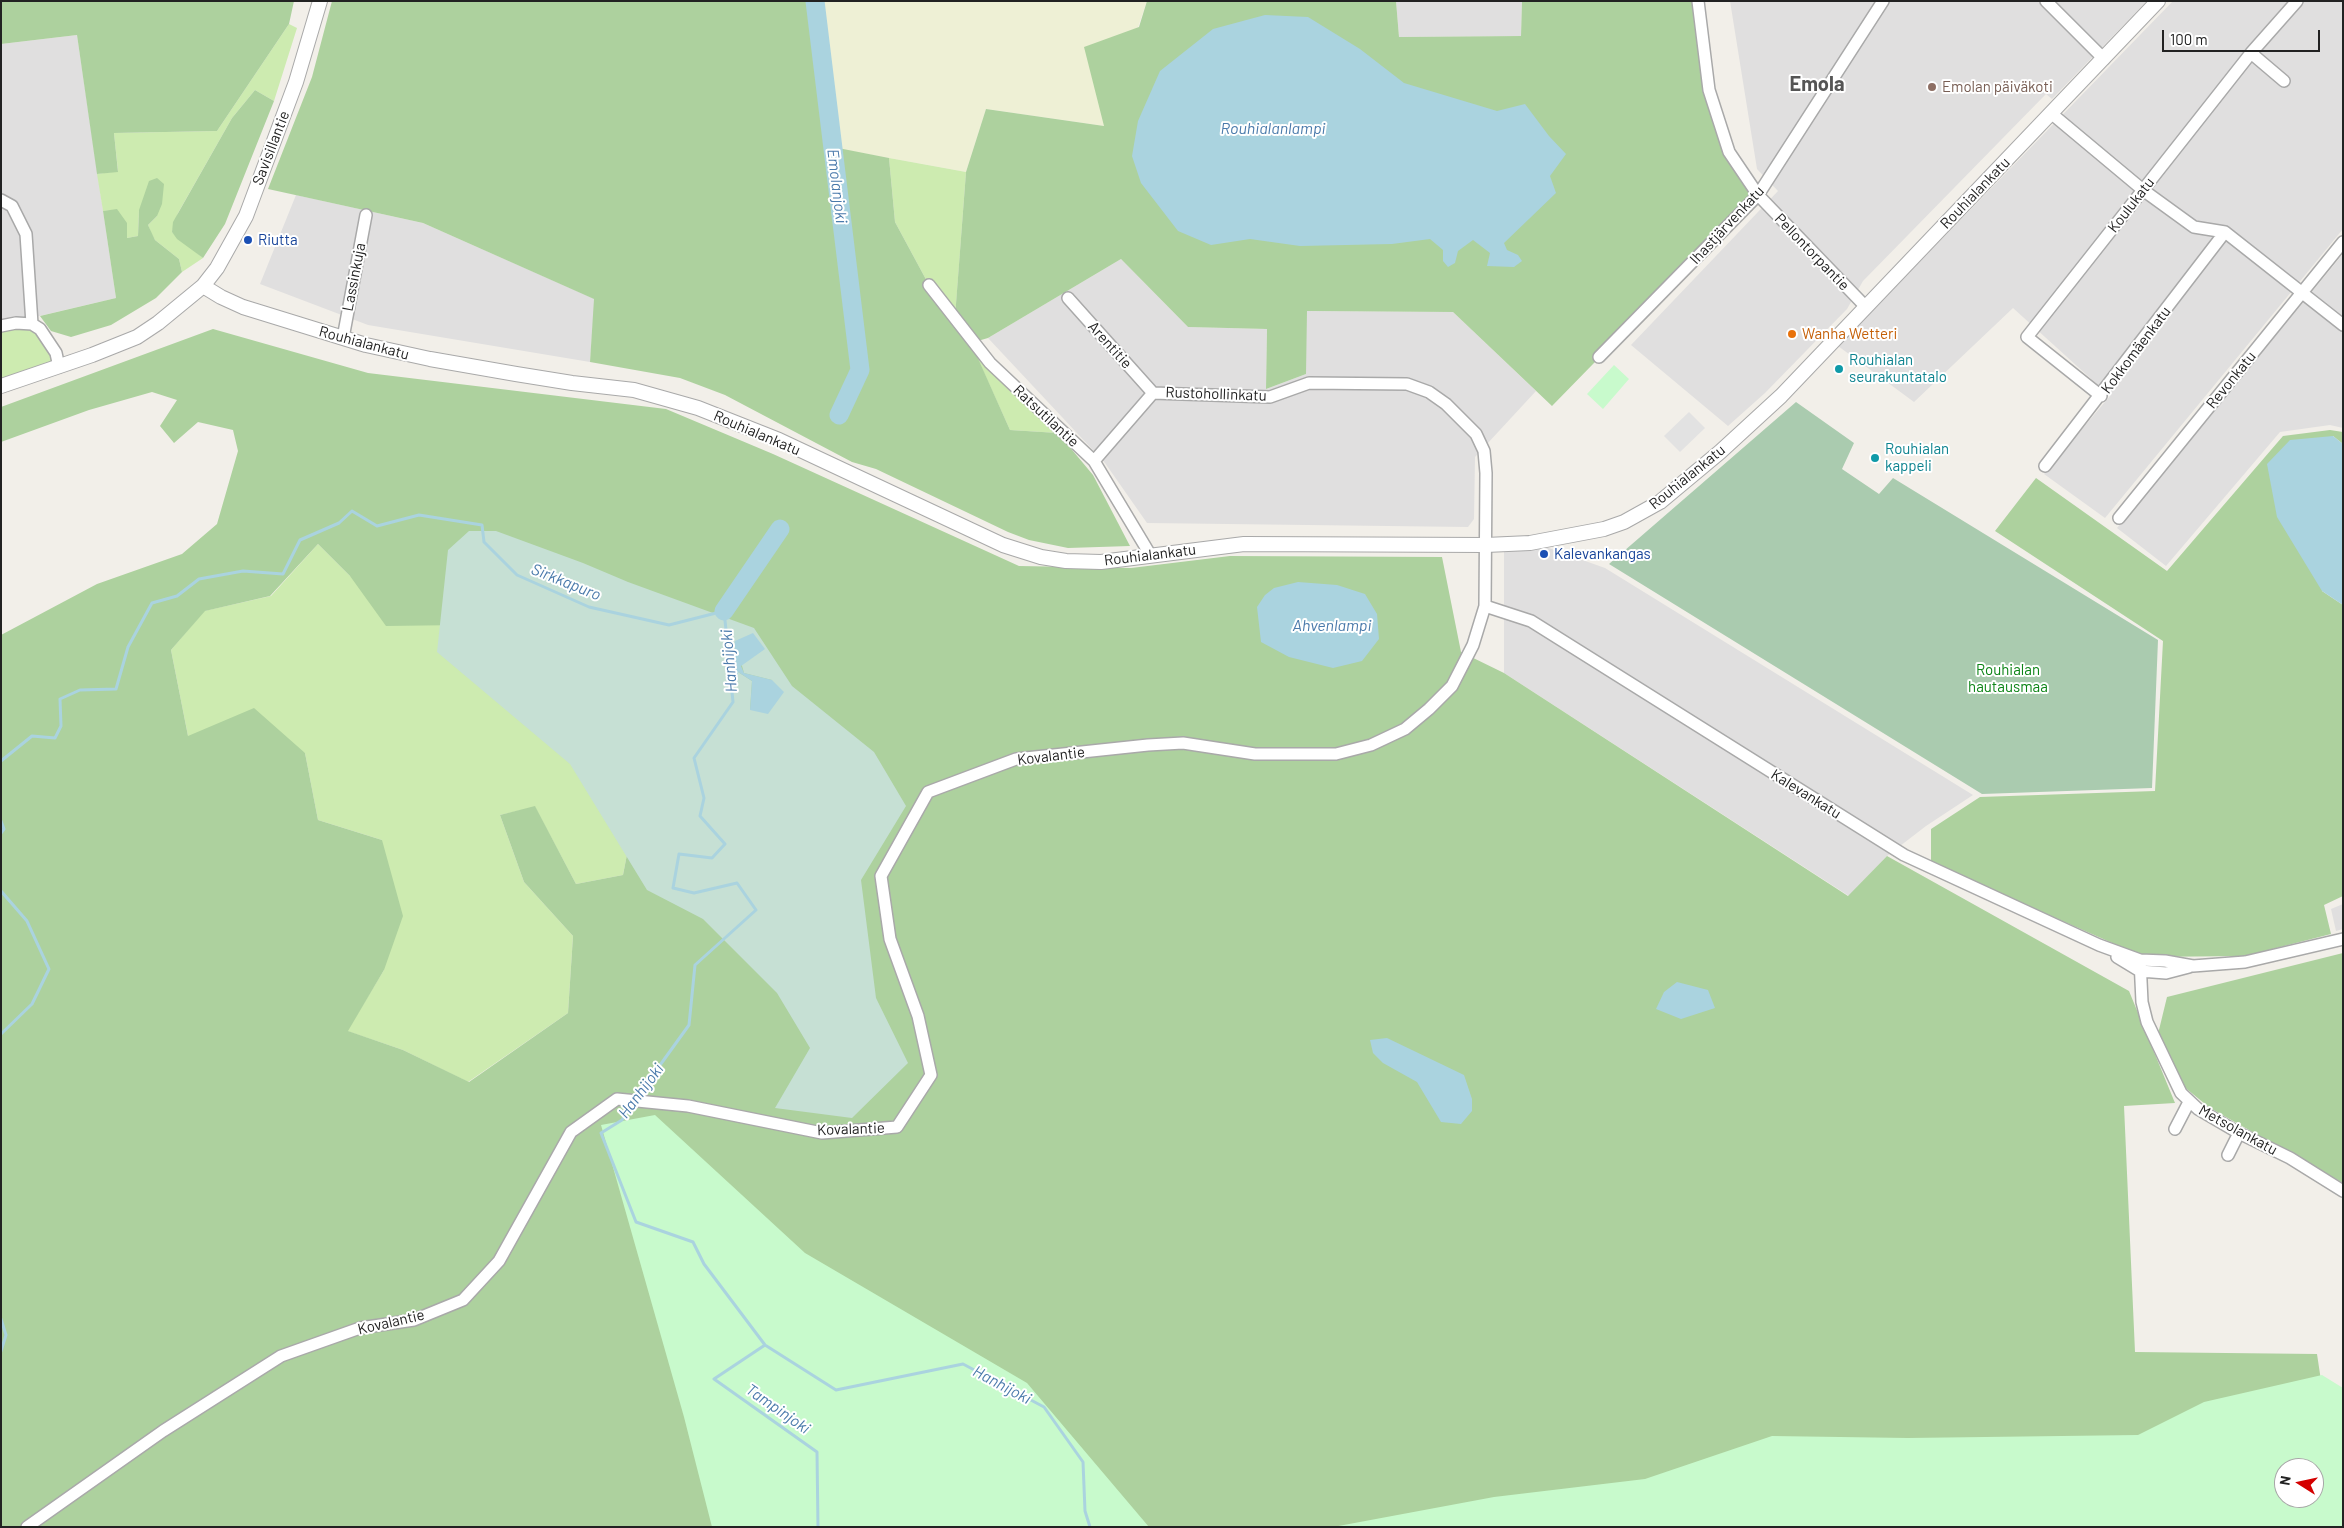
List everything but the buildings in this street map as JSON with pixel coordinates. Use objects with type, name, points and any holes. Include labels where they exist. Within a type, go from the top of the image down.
[{"type":"street","name":"Savisillantie","points":[[204,286],[222,260],[246,216],[296,82],[320,1]]},
{"type":"street","name":"Pellontorpantie","points":[[1698,1],[1709,90],[1729,152],[1758,195],[1865,306]]},
{"type":"street","name":"Ihastjärvenkatu","points":[[1600,357],[1758,195],[1883,1]]},
{"type":"street","points":[[2046,1],[2104,60]]},
{"type":"street","name":"Rouhialankatu","points":[[204,286],[221,297],[243,306],[342,338],[430,359],[572,384],[634,390],[661,396],[733,421],[779,440],[994,541],[1022,552],[1066,562],[1101,562],[1244,544],[1486,545],[1530,543],[1604,529],[1624,522],[1660,502],[1720,452],[1781,396],[1865,306],[2104,60],[2158,1]]},
{"type":"street","name":"Koulukatu","points":[[2101,396],[2027,337],[2251,53],[2297,1]]},
{"type":"street","points":[[2251,53],[2284,81]]},
{"type":"street","points":[[2052,114],[2143,190],[2194,228],[2226,232],[2343,325]]},
{"type":"street","points":[[1,200],[12,206],[26,234],[32,324]]},
{"type":"street","name":"Lassinkuja","points":[[342,338],[366,215]]},
{"type":"street","name":"Kokkomäenkatu","points":[[2045,466],[2226,232]]},
{"type":"street","name":"Revonkatu","points":[[2119,518],[2343,242]]},
{"type":"street","name":"Ratsutilantie","points":[[929,285],[990,363],[1094,462],[1152,556]]},
{"type":"street","points":[[1,386],[59,367],[137,337],[158,324],[204,286]]},
{"type":"street","name":"Arentitie","points":[[1068,298],[1153,393]]},
{"type":"street","points":[[1,326],[16,323],[32,324],[46,336],[56,353],[59,367]]},
{"type":"street","name":"Rustohollinkatu","points":[[1094,462],[1153,393],[1270,397],[1309,383],[1408,384],[1429,392],[1446,404],[1476,434],[1484,451],[1486,473],[1486,545]]},
{"type":"street","name":"Kovalantie","points":[[27,1527],[162,1431],[281,1356],[360,1328],[414,1320],[463,1300],[499,1262],[571,1132],[617,1099],[688,1106],[822,1133],[896,1127],[930,1075],[918,1016],[890,939],[881,876],[928,792],[1016,759],[1025,758],[1183,743],[1255,754],[1336,754],[1371,745],[1405,729],[1452,686],[1473,645],[1484,606],[1486,545]]},
{"type":"street","name":"Kalevankatu","points":[[1484,606],[1531,621],[1904,855],[2099,945],[2140,966],[2166,973],[2193,966],[2245,962],[2343,939]]},
{"type":"street","name":"Metsolankatu","points":[[2140,966],[2142,1002],[2147,1022],[2181,1093],[2189,1102],[2239,1134],[2290,1158],[2343,1190]]},
{"type":"street","points":[[2175,1128],[2189,1102]]},
{"type":"street","points":[[2228,1155],[2239,1134]]},
{"type":"shaded area","points":[[1396,1],[1522,1],[1521,36],[1399,37]]},
{"type":"shaded area","points":[[1730,1],[2147,1],[2052,99],[2046,94],[1863,281],[1847,309],[1765,393],[1728,426],[1631,345],[1778,191],[1757,169]]},
{"type":"shaded area","points":[[2173,1],[2343,1],[2343,229],[2105,518],[2044,474],[2110,396],[2013,308],[1914,402],[1838,346]]},
{"type":"shaded area","points":[[77,35],[116,298],[1,325],[1,44]]},
{"type":"shaded area","points":[[296,195],[423,223],[595,299],[590,362],[368,325],[260,284]]},
{"type":"shaded area","points":[[2343,254],[2343,428],[2330,425],[2280,432],[2166,566],[2117,528]]},
{"type":"shaded area","points":[[1121,259],[1188,327],[1267,329],[1266,389],[1306,374],[1306,311],[1453,312],[1536,391],[1475,457],[1474,519],[1468,527],[1147,523],[1105,463],[988,338]]},
{"type":"shaded area","points":[[1689,412],[1705,428],[1680,452],[1664,436]]},
{"type":"shaded area","points":[[1546,547],[1605,568],[1973,795],[1926,826],[1887,856],[1849,896],[1504,673],[1504,552]]},
{"type":"shaded area","points":[[2343,904],[2343,929],[2336,931],[2331,909]]},
{"type":"green space","points":[[1,1],[294,1],[289,24],[217,131],[114,133],[118,172],[97,174],[77,35],[1,44]]},
{"type":"green space","points":[[332,1],[815,1],[833,147],[889,158],[895,222],[929,285],[955,317],[966,172],[986,109],[1104,126],[1084,47],[1139,27],[1147,1],[1396,1],[1399,37],[1521,36],[1522,1],[1698,1],[1709,90],[1729,152],[1758,195],[1552,406],[1453,312],[1307,311],[1306,374],[1266,389],[1267,329],[1188,327],[1121,259],[988,338],[974,342],[968,336],[1010,430],[1058,433],[1093,475],[1130,546],[1068,548],[1029,540],[1008,532],[876,469],[852,462],[725,395],[680,378],[590,362],[594,299],[423,223],[268,189],[312,77]]},
{"type":"green space","points":[[815,1],[1147,1],[1104,126],[986,109],[966,172],[833,148]]},
{"type":"green space","points":[[289,24],[297,28],[274,101],[255,90],[232,118],[178,213],[172,232],[203,258],[182,272],[179,259],[155,240],[151,233],[148,225],[157,216],[139,210],[138,236],[127,238],[117,210],[103,211],[97,174],[118,171],[114,133],[217,131]]},
{"type":"green space","points":[[255,90],[274,101],[225,224],[203,258],[177,239],[172,232],[173,222],[232,118]]},
{"type":"green space","points":[[889,158],[966,172],[955,318],[929,285],[895,222]]},
{"type":"green space","points":[[157,178],[164,184],[162,204],[157,216],[148,225],[155,240],[179,259],[182,272],[156,298],[111,325],[71,337],[51,331],[40,316],[116,298],[103,211],[117,209],[127,223],[127,238],[138,236],[139,210],[149,181]]},
{"type":"green space","points":[[32,324],[59,367],[1,386],[1,326]]},
{"type":"green space","points":[[213,329],[368,373],[666,409],[773,454],[1019,566],[1131,568],[1230,556],[1442,557],[1461,652],[1504,673],[1848,896],[1887,856],[2129,991],[2175,1103],[2124,1106],[2135,1352],[2317,1354],[2343,1527],[1,1527],[1,635],[97,584],[182,554],[217,524],[238,451],[233,430],[198,422],[174,443],[160,426],[177,400],[152,392],[89,410],[1,442],[1,407]],"holes":[[[318,544],[350,576],[386,626],[462,625],[630,839],[623,875],[576,884],[535,806],[500,815],[524,882],[573,936],[568,1013],[469,1082],[403,1050],[348,1031],[384,970],[403,916],[382,840],[318,820],[305,753],[254,708],[188,736],[171,650],[205,611],[270,596]]]},
{"type":"green space","points":[[966,333],[1058,433],[1010,430]]},
{"type":"green space","points":[[1614,365],[1629,379],[1603,409],[1587,394]]},
{"type":"green space","name":"Rouhialan hautausmaa","points":[[1796,402],[1854,443],[1842,469],[1879,494],[1893,478],[2158,640],[2152,788],[1982,794],[1609,564]]},
{"type":"green space","points":[[2330,430],[2343,432],[2343,444],[2333,436],[2322,591],[2343,605],[2343,896],[2324,905],[2331,934],[2245,956],[2144,957],[1931,863],[1931,829],[1980,797],[2155,791],[2163,641],[1995,531],[2036,478],[2167,571],[2283,436]]},
{"type":"green space","points":[[469,531],[496,531],[754,628],[792,686],[874,752],[906,806],[861,880],[876,998],[908,1063],[852,1118],[775,1108],[810,1048],[777,993],[703,919],[647,890],[570,764],[437,652],[448,550]],"holes":[[[735,641],[744,673],[772,680],[750,710],[752,681],[738,672],[730,663],[734,662]]]},
{"type":"green space","points":[[318,544],[350,576],[462,625],[630,839],[623,875],[576,884],[535,807],[500,815],[524,882],[573,936],[568,1013],[468,1082],[403,1050],[347,1031],[384,970],[382,840],[318,820],[305,753],[188,736],[171,650],[204,611],[271,596]]},
{"type":"green space","points":[[2343,953],[2343,1183],[2210,1108],[2183,1086],[2158,1034],[2167,997]]},
{"type":"green space","points":[[655,1115],[805,1253],[1027,1383],[1149,1527],[712,1527],[684,1417],[601,1125]]},
{"type":"green space","points":[[2322,1375],[2343,1388],[2343,1527],[1333,1527],[1494,1497],[1645,1479],[1772,1436],[1908,1438],[2138,1435],[2204,1402]]},
{"type":"water","name":"Rouhialanlampi","points":[[1265,15],[1308,17],[1360,49],[1404,83],[1497,111],[1525,104],[1549,136],[1566,154],[1550,176],[1556,193],[1504,243],[1507,250],[1518,255],[1522,261],[1514,267],[1487,266],[1490,253],[1473,240],[1458,251],[1455,263],[1448,267],[1443,261],[1443,250],[1430,239],[1392,244],[1300,246],[1250,239],[1211,245],[1178,231],[1141,183],[1132,156],[1138,121],[1160,71],[1213,29]]},
{"type":"water","points":[[2333,436],[2343,444],[2343,605],[2322,591],[2277,517],[2267,464],[2290,440]]},
{"type":"water","name":"Ahvenlampi","points":[[1298,582],[1337,585],[1365,594],[1377,614],[1379,639],[1362,661],[1333,668],[1289,657],[1261,642],[1257,607],[1265,595],[1274,588]]},
{"type":"water","points":[[753,633],[765,649],[741,666],[744,673],[772,680],[784,692],[768,714],[750,710],[752,681],[738,672],[737,685],[731,686],[729,663],[734,662],[735,641]]},
{"type":"water","points":[[1677,982],[1708,990],[1715,1008],[1681,1019],[1656,1009],[1664,992]]},
{"type":"water","points":[[1387,1038],[1464,1075],[1472,1099],[1472,1111],[1461,1124],[1441,1122],[1417,1082],[1383,1063],[1373,1053],[1370,1040]]},
{"type":"waterway","name":"Emolanjoki","points":[[815,1],[860,370],[839,415]]},
{"type":"waterway","name":"Sirkkapuro","points":[[1,761],[32,736],[55,738],[61,726],[60,699],[80,690],[116,689],[128,647],[152,603],[177,596],[199,579],[243,571],[283,574],[300,540],[339,523],[352,511],[377,526],[419,515],[482,525],[484,542],[517,575],[589,607],[669,625],[724,611],[730,668]]},
{"type":"waterway","name":"Hanhijoki","points":[[724,611],[780,529]]},
{"type":"waterway","name":"Hanhijoki","points":[[637,1097],[689,1025],[695,965],[756,910],[737,883],[694,893],[673,888],[679,854],[712,858],[725,844],[700,816],[704,798],[694,758],[733,702],[731,682]]},
{"type":"waterway","name":"Sirkkapuro","points":[[1,821],[4,829],[1,833]]},
{"type":"waterway","name":"Sirkkapuro","points":[[1,891],[27,921],[49,969],[32,1004],[1,1034]]},
{"type":"waterway","name":"Hanhijoki","points":[[633,1102],[622,1120],[601,1133],[636,1222],[693,1242],[704,1264],[765,1345],[836,1390],[963,1364],[1044,1407],[1083,1462],[1085,1511],[1090,1527]]},
{"type":"waterway","name":"Sirkkapuro","points":[[1,1319],[6,1335],[1,1351]]},
{"type":"waterway","name":"Tampinjoki","points":[[765,1345],[714,1379],[817,1452],[818,1527]]},
{"type":"place","name":"Emolan päiväkoti","points":[[1932,87]]},
{"type":"place","name":"Riutta","points":[[248,240]]},
{"type":"place","name":"Wanha Wetteri","points":[[1792,334]]},
{"type":"place","name":"Rouhialan seurakuntatalo","points":[[1839,369]]},
{"type":"place","name":"Rouhialan kappeli","points":[[1875,458]]},
{"type":"place","name":"Kalevankangas","points":[[1544,554]]},
{"type":"district","name":"Emola","points":[[1817,84]]}]
